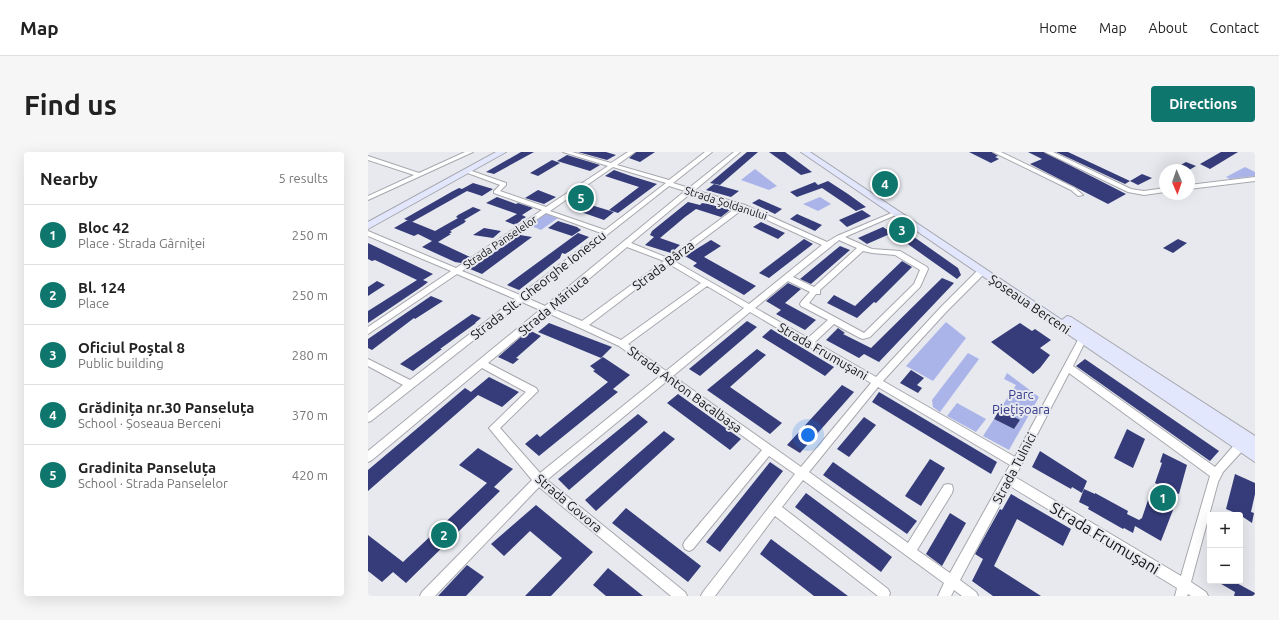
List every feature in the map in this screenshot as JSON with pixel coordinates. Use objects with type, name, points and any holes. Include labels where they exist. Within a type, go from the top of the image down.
[{"type":"main road","points":[[368,219],[492,152]]},
{"type":"main road","points":[[368,226],[502,152]]},
{"type":"main road","name":"Șoseaua Berceni","points":[[805,152],[896,213],[944,242],[982,271],[1082,340],[1195,410],[1255,443]]},
{"type":"main road","name":"Șoseaua Berceni","points":[[814,152],[944,242],[1195,410],[1255,456]]},
{"type":"street","points":[[457,152],[467,153]]},
{"type":"street","name":"Strada Șoldanului","points":[[566,152],[743,206],[827,244]]},
{"type":"street","name":"Strada Panselelor","points":[[368,331],[632,152]]},
{"type":"street","name":"Strada Slt. Gheorghe Ionescu","points":[[368,418],[709,152]]},
{"type":"street","name":"Strada Măriuca","points":[[368,457],[737,152]]},
{"type":"street","points":[[996,152],[1072,189],[1080,195]]},
{"type":"street","points":[[1048,152],[1130,191],[1141,193],[1159,191]]},
{"type":"street","points":[[368,198],[467,153]]},
{"type":"street","points":[[1005,157],[1014,153]]},
{"type":"street","points":[[368,158],[419,175]]},
{"type":"street","points":[[467,171],[504,184],[496,192],[606,232]]},
{"type":"street","points":[[1195,186],[1255,179]]},
{"type":"street","name":"Strada Bârza","points":[[583,325],[743,206]]},
{"type":"street","points":[[426,596],[539,480],[750,309],[827,244],[839,237],[896,213]]},
{"type":"street","name":"Strada Anton Bacalbașa","points":[[368,233],[583,325],[622,344],[802,472],[972,596]]},
{"type":"street","points":[[839,237],[862,248],[896,253],[924,269],[916,285],[866,336],[860,336],[804,306],[816,292],[821,283],[862,248]]},
{"type":"street","name":"Strada Frumușani","points":[[626,244],[669,260],[876,383],[1017,464]]},
{"type":"street","points":[[707,596],[802,472],[876,383],[982,271]]},
{"type":"street","points":[[787,277],[816,292]]},
{"type":"street","points":[[622,344],[706,283]]},
{"type":"street","points":[[808,342],[832,321]]},
{"type":"street","name":"Strada Tulnici","points":[[944,596],[1009,479],[1082,340]]},
{"type":"street","points":[[368,362],[410,385]]},
{"type":"street","name":"Strada Govora","points":[[481,364],[533,391],[494,428],[539,480],[681,596]]},
{"type":"street","points":[[1068,367],[1216,474]]},
{"type":"street","points":[[1183,591],[1216,474],[1232,452],[1240,446]]},
{"type":"street","points":[[689,545],[769,449]]},
{"type":"street","name":"Strada Frumușani","points":[[1009,479],[1183,591],[1202,596]]},
{"type":"street","points":[[910,551],[948,490]]},
{"type":"street","points":[[774,508],[884,593]]},
{"type":"green space","points":[[1245,167],[1255,172],[1255,176],[1230,179],[1226,177]]},
{"type":"green space","points":[[755,169],[777,186],[769,190],[741,180]]},
{"type":"green space","points":[[820,197],[831,204],[818,211],[803,204]]},
{"type":"green space","points":[[546,214],[558,218],[541,230],[529,225]]},
{"type":"green space","points":[[946,322],[966,338],[933,381],[906,366]]},
{"type":"green space","points":[[968,353],[979,359],[940,412],[933,407],[932,400]]},
{"type":"green space","name":"Parc Piețișoara","points":[[1007,373],[1039,397],[1009,450],[983,436],[994,419],[1014,429],[1020,420],[1000,409],[1016,385],[1004,379]]},
{"type":"green space","points":[[957,403],[986,419],[976,432],[947,416]]},
{"type":"building","points":[[521,152],[534,152],[494,174],[486,172]]},
{"type":"building","points":[[578,152],[606,152],[616,155],[607,160]]},
{"type":"building","points":[[636,152],[655,152],[640,162],[629,158]]},
{"type":"building","points":[[747,152],[758,152],[720,185],[710,183]]},
{"type":"building","points":[[769,152],[785,152],[812,172],[801,175]]},
{"type":"building","points":[[969,152],[992,152],[998,156],[995,157],[999,159],[991,163]]},
{"type":"building","points":[[1028,152],[1044,152],[1126,194],[1108,204],[1030,164],[1042,159]]},
{"type":"building","points":[[1056,152],[1068,152],[1130,181],[1125,184]]},
{"type":"building","points":[[1221,152],[1238,152],[1210,169],[1200,164]]},
{"type":"building","points":[[567,155],[600,165],[590,171],[557,161]]},
{"type":"building","points":[[552,160],[560,163],[538,176],[530,173]]},
{"type":"building","points":[[614,170],[657,184],[618,213],[609,210],[639,187],[605,176]]},
{"type":"building","points":[[1142,174],[1152,178],[1138,185],[1130,181]]},
{"type":"building","points":[[828,181],[866,207],[856,211],[822,188],[797,197],[790,192],[815,182],[818,185]]},
{"type":"building","points":[[473,183],[493,189],[482,196],[467,191],[412,222],[404,219],[453,191],[459,188],[462,189]]},
{"type":"building","points":[[714,184],[739,191],[731,197],[706,190]]},
{"type":"building","points":[[538,190],[556,197],[544,204],[525,198]]},
{"type":"building","points":[[497,197],[533,208],[522,215],[526,217],[515,225],[505,221],[517,214],[486,203]]},
{"type":"building","points":[[759,199],[782,209],[775,214],[752,203]]},
{"type":"building","points":[[688,202],[700,205],[702,203],[708,204],[730,210],[721,217],[696,209],[685,217],[660,238],[680,245],[671,253],[645,245],[654,237],[650,235],[652,231]]},
{"type":"building","points":[[591,205],[614,212],[604,220],[581,212]]},
{"type":"building","points":[[473,207],[481,210],[464,220],[466,221],[464,223],[450,231],[452,232],[449,234],[451,234],[438,242],[470,257],[461,263],[455,262],[422,247],[432,241],[418,234],[414,236],[394,228],[408,220],[435,231],[458,218],[456,217],[458,215]]},
{"type":"building","points":[[862,210],[871,216],[847,227],[839,220]]},
{"type":"building","points":[[797,214],[822,225],[815,231],[790,219]]},
{"type":"building","points":[[558,221],[577,227],[581,230],[572,236],[548,228]]},
{"type":"building","points":[[761,222],[785,233],[778,239],[753,227]]},
{"type":"building","points":[[897,225],[958,268],[961,275],[957,279],[888,230]]},
{"type":"building","points":[[883,227],[892,233],[867,244],[858,238]]},
{"type":"building","points":[[484,228],[501,231],[493,238],[473,235]]},
{"type":"building","points":[[578,233],[589,237],[565,254],[562,253],[560,258],[519,290],[507,285]]},
{"type":"building","points":[[520,235],[532,237],[482,274],[470,269]]},
{"type":"building","points":[[804,239],[813,244],[769,278],[759,273]]},
{"type":"building","points":[[1178,239],[1187,243],[1173,253],[1163,248]]},
{"type":"building","points":[[711,240],[721,246],[704,257],[756,286],[744,295],[693,266],[697,263],[685,256]]},
{"type":"building","points":[[368,243],[433,274],[423,280],[428,282],[423,286],[368,323],[368,311],[417,280],[375,260],[372,261],[368,259]]},
{"type":"building","points":[[840,246],[850,250],[811,284],[800,279]]},
{"type":"building","points":[[902,261],[912,267],[876,303],[874,302],[857,318],[827,303],[834,295],[855,306]]},
{"type":"building","points":[[942,278],[954,283],[879,362],[864,354],[859,358],[826,340],[838,328],[845,333],[843,334],[871,348]]},
{"type":"building","points":[[377,281],[385,285],[368,296],[368,287]]},
{"type":"building","points":[[788,283],[801,289],[785,303],[816,320],[805,330],[776,314],[781,310],[766,301]]},
{"type":"building","points":[[431,296],[443,301],[415,319],[414,318],[372,350],[368,348],[368,339]]},
{"type":"building","points":[[472,314],[481,318],[413,371],[400,364]]},
{"type":"building","points":[[747,321],[757,327],[700,376],[689,369]]},
{"type":"building","points":[[549,323],[612,347],[601,358],[538,332]]},
{"type":"building","points":[[1020,323],[1032,331],[1035,329],[1051,340],[1040,348],[1050,355],[1040,368],[1033,374],[991,342]]},
{"type":"building","points":[[771,329],[834,367],[825,376],[762,337]]},
{"type":"building","points":[[531,331],[541,336],[516,358],[519,359],[513,364],[498,357],[522,336],[524,337]]},
{"type":"building","points":[[757,349],[766,355],[730,387],[782,423],[770,434],[707,390]]},
{"type":"building","points":[[603,357],[630,375],[613,389],[618,392],[539,456],[525,444],[537,434],[540,437],[608,382],[593,371],[595,370],[590,366]]},
{"type":"building","points":[[1085,359],[1219,451],[1210,461],[1076,366]]},
{"type":"building","points":[[911,370],[924,378],[917,385],[922,388],[918,393],[900,383]]},
{"type":"building","points":[[489,377],[519,392],[502,407],[478,395],[368,491],[368,470],[465,388],[471,392]]},
{"type":"building","points":[[842,385],[854,392],[800,453],[787,445]]},
{"type":"building","points":[[879,392],[997,462],[991,474],[872,402]]},
{"type":"building","points":[[678,394],[741,439],[730,450],[667,403]]},
{"type":"building","points":[[1000,409],[1020,420],[1014,429],[994,419]]},
{"type":"building","points":[[638,414],[648,422],[569,490],[558,479]]},
{"type":"building","points":[[864,417],[876,425],[849,457],[837,449]]},
{"type":"building","points":[[1127,429],[1145,439],[1133,468],[1114,458]]},
{"type":"building","points":[[664,431],[675,439],[596,511],[585,500]]},
{"type":"building","points":[[478,448],[513,469],[494,487],[500,491],[406,583],[393,572],[382,582],[368,571],[368,535],[403,562],[487,483],[459,465]]},
{"type":"building","points":[[1040,451],[1087,481],[1082,493],[1072,487],[1071,489],[1032,467]]},
{"type":"building","points":[[1163,453],[1187,465],[1179,494],[1176,493],[1170,508],[1173,510],[1161,541],[1135,526],[1133,533],[1124,528],[1123,529],[1088,509],[1089,507],[1079,502],[1084,489],[1095,493],[1128,511],[1127,514],[1139,520],[1142,518],[1149,497],[1152,499],[1157,484],[1155,483],[1162,463],[1160,462]]},
{"type":"building","points":[[930,459],[945,468],[921,506],[905,496]]},
{"type":"building","points":[[770,462],[783,471],[720,552],[706,542]]},
{"type":"building","points":[[833,462],[917,521],[907,534],[823,475]]},
{"type":"building","points":[[1235,474],[1255,483],[1255,494],[1251,512],[1254,513],[1252,523],[1243,517],[1243,512],[1233,512],[1226,509]]},
{"type":"building","points":[[806,493],[892,557],[881,572],[795,507]]},
{"type":"building","points":[[1011,494],[1071,529],[1063,546],[1017,519],[994,566],[1041,596],[993,596],[972,581],[983,559],[975,554],[1000,509],[1002,510]]},
{"type":"building","points":[[536,505],[593,552],[551,596],[525,596],[562,558],[530,531],[504,556],[491,544]]},
{"type":"building","points":[[626,508],[701,566],[688,582],[612,523]]},
{"type":"building","points":[[950,513],[966,523],[942,566],[926,554]]},
{"type":"building","points":[[771,539],[848,596],[814,596],[760,554]]},
{"type":"building","points":[[467,565],[484,577],[466,596],[438,596]]},
{"type":"building","points":[[608,568],[643,596],[606,596],[593,585]]},
{"type":"building","points":[[1221,584],[1238,584],[1255,593],[1255,596],[1234,596],[1235,592]]},
{"type":"place","name":"Grădinița nr.30 Panseluța","points":[[885,184]]},
{"type":"place","name":"Gradinita Panseluța","points":[[581,198]]},
{"type":"place","name":"Oficiul Poștal 8","points":[[902,230]]},
{"type":"place","name":"Bloc 42","points":[[1163,498]]},
{"type":"place","name":"Bl. 124","points":[[444,535]]}]
